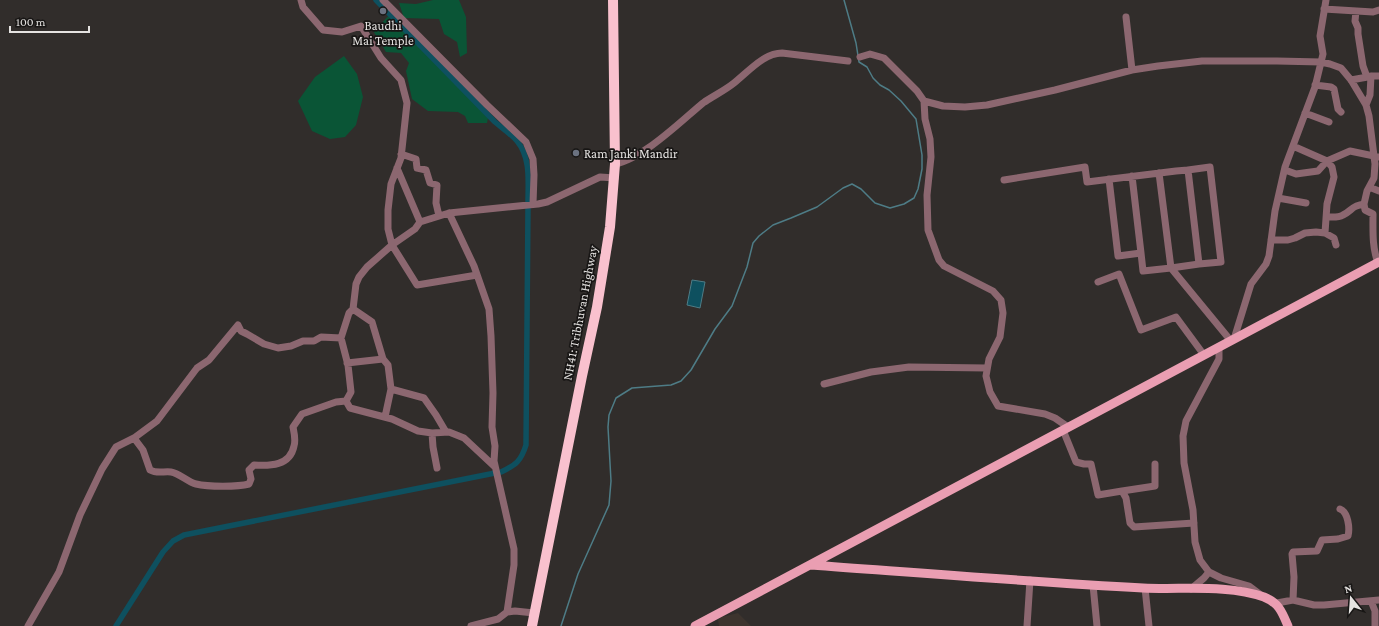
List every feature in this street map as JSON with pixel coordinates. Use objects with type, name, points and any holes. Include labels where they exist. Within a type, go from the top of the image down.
[{"type":"highway","name":"NH41: Tribhuvan Highway","points":[[532,626],[597,307],[610,227],[616,164],[613,0]]},
{"type":"main road","points":[[695,626],[1379,262]]},
{"type":"main road","points":[[810,565],[1093,585],[1145,588],[1238,590],[1264,597],[1276,603],[1288,626]]},
{"type":"street","points":[[301,0],[303,7],[323,30],[342,32],[361,26],[381,58],[401,80],[407,103],[401,154],[391,184],[388,210],[388,229],[392,245],[417,285],[477,275]]},
{"type":"street","points":[[382,0],[487,106],[526,142],[530,150],[533,167],[533,204]]},
{"type":"street","points":[[1232,340],[1250,284],[1266,264],[1269,256],[1278,198],[1285,170],[1315,85],[1323,54],[1320,36],[1326,0]]},
{"type":"street","points":[[1324,9],[1373,12],[1379,10]]},
{"type":"street","points":[[1356,11],[1355,21],[1358,28],[1363,66],[1369,77],[1370,95],[1366,105]]},
{"type":"street","points":[[1126,17],[1132,70]]},
{"type":"street","points":[[616,164],[625,162],[642,152],[705,102],[728,87],[766,57],[775,53],[782,53],[848,60]]},
{"type":"street","points":[[860,57],[870,54],[884,58],[917,91],[924,101],[925,119],[930,139],[931,157],[927,195],[928,230],[939,260],[944,266],[993,290],[1001,300],[1003,314],[1000,337],[989,358],[986,376],[990,392],[998,406],[1045,414],[1055,418],[1066,429],[1076,462],[1091,464],[1098,495],[1155,486],[1155,464]]},
{"type":"street","points":[[924,101],[943,106],[965,107],[987,105],[1055,90],[1132,70],[1202,61],[1321,62],[1341,68],[1351,80],[1366,105],[1369,116],[1377,157],[1374,178],[1369,187],[1364,204],[1365,210],[1373,214],[1372,239],[1374,253],[1379,262]]},
{"type":"street","points":[[1351,80],[1379,76]]},
{"type":"street","points":[[1315,85],[1334,89],[1338,109],[1341,112]]},
{"type":"street","points":[[1305,113],[1329,122]]},
{"type":"street","points":[[1293,146],[1327,161],[1332,167],[1334,178],[1327,204],[1325,233]]},
{"type":"street","points":[[1285,170],[1296,174],[1318,171],[1327,161],[1350,151],[1377,157]]},
{"type":"street","points":[[401,154],[416,159],[417,168],[426,170],[430,183],[436,185],[438,216]]},
{"type":"street","points":[[1004,180],[1085,167],[1087,182],[1132,176],[1210,167],[1222,262],[1143,271],[1132,176]]},
{"type":"street","points":[[397,168],[420,222]]},
{"type":"street","points":[[1188,170],[1199,264]]},
{"type":"street","points":[[1159,173],[1171,268],[1232,340]]},
{"type":"street","points":[[346,401],[351,392],[348,363],[341,338],[349,313],[353,309],[356,284],[359,277],[367,267],[392,245],[415,229],[420,222],[438,216],[449,213],[547,202],[600,177],[615,178]]},
{"type":"street","points":[[1109,179],[1118,256],[1141,253]]},
{"type":"street","points":[[1369,187],[1379,191]]},
{"type":"street","points":[[1278,198],[1306,203]]},
{"type":"street","points":[[1327,217],[1334,218],[1344,215],[1355,206],[1364,204]]},
{"type":"street","points":[[449,213],[460,234],[489,309],[493,393],[492,427],[495,446],[494,467],[499,480],[500,493],[514,549],[514,564],[507,612]]},
{"type":"street","points":[[1271,240],[1295,238],[1305,233],[1325,233],[1334,238],[1336,245]]},
{"type":"street","points":[[1098,282],[1119,274],[1141,330],[1176,317],[1204,355]]},
{"type":"street","points":[[353,309],[372,322],[383,359],[388,365],[391,389],[385,417]]},
{"type":"street","points":[[28,626],[59,572],[80,515],[102,469],[116,447],[134,438],[157,421],[197,368],[209,360],[238,325],[241,331],[264,344],[278,348],[291,346],[303,341],[314,341],[321,338],[341,338]]},
{"type":"street","points":[[1219,347],[1219,359],[1186,421],[1183,436],[1184,463],[1193,510],[1195,542],[1200,560],[1209,572],[1221,578],[1249,586],[1264,597]]},
{"type":"street","points":[[348,363],[383,359]]},
{"type":"street","points":[[824,384],[871,372],[909,367],[988,368]]},
{"type":"street","points":[[391,389],[424,398],[446,432]]},
{"type":"street","points":[[346,401],[350,408],[392,419],[418,431],[432,433],[446,432],[464,438],[494,467]]},
{"type":"street","points":[[134,438],[143,450],[150,470],[155,472],[173,472],[197,485],[239,487],[249,484],[251,479],[249,470],[254,465],[270,466],[282,463],[291,455],[295,444],[293,427],[302,414],[336,402],[346,401]]},
{"type":"street","points":[[432,433],[437,468]]},
{"type":"street","points":[[1122,491],[1126,498],[1130,523],[1134,526],[1194,523]]},
{"type":"street","points":[[1293,600],[1293,552],[1316,551],[1322,540],[1338,539],[1348,536],[1349,532],[1346,515],[1344,511],[1340,509]]},
{"type":"street","points":[[1191,589],[1209,572]]},
{"type":"street","points":[[1027,626],[1030,580]]},
{"type":"street","points":[[1093,585],[1097,626]]},
{"type":"street","points":[[1145,588],[1149,626]]},
{"type":"street","points":[[1276,603],[1293,600],[1319,605],[1379,600]]},
{"type":"street","points":[[1371,601],[1374,611],[1375,626]]},
{"type":"street","points":[[471,626],[498,619],[507,612],[515,611],[534,613]]},
{"type":"shaded area","points":[[738,613],[751,626],[719,626],[718,620],[722,617]]},
{"type":"green space","points":[[433,0],[459,0],[466,17],[467,53],[460,57],[457,42],[444,34],[439,19],[404,18],[399,3],[416,4]]},
{"type":"green space","points":[[391,13],[489,113],[487,123],[468,123],[465,116],[458,112],[428,111],[412,99],[406,71],[409,63],[401,53],[386,52],[372,29],[378,27]]},
{"type":"green space","points":[[344,56],[357,74],[363,97],[356,125],[345,137],[330,139],[312,131],[298,101],[315,77]]},
{"type":"water","points":[[692,280],[705,282],[700,308],[687,305]]},
{"type":"waterway","points":[[376,0],[495,122],[517,141],[525,155],[527,162],[528,202]]},
{"type":"waterway","points":[[561,626],[578,574],[609,505],[611,481],[608,427],[609,415],[616,398],[632,388],[671,385],[681,381],[691,370],[715,329],[732,306],[747,267],[753,243],[773,225],[817,207],[843,188],[852,184],[861,189],[875,203],[890,208],[904,204],[914,198],[918,189],[922,169],[922,155],[916,119],[901,101],[889,90],[880,85],[873,78],[867,67],[859,62],[856,43],[844,0]]},
{"type":"waterway","points":[[501,472],[511,467],[520,459],[526,445],[528,206]]},
{"type":"waterway","points":[[116,626],[163,552],[173,541],[184,535],[495,473]]},
{"type":"place","name":"Baudhi Mai Temple","points":[[383,11]]},
{"type":"place","name":"Ram Janki Mandir","points":[[576,153]]}]
